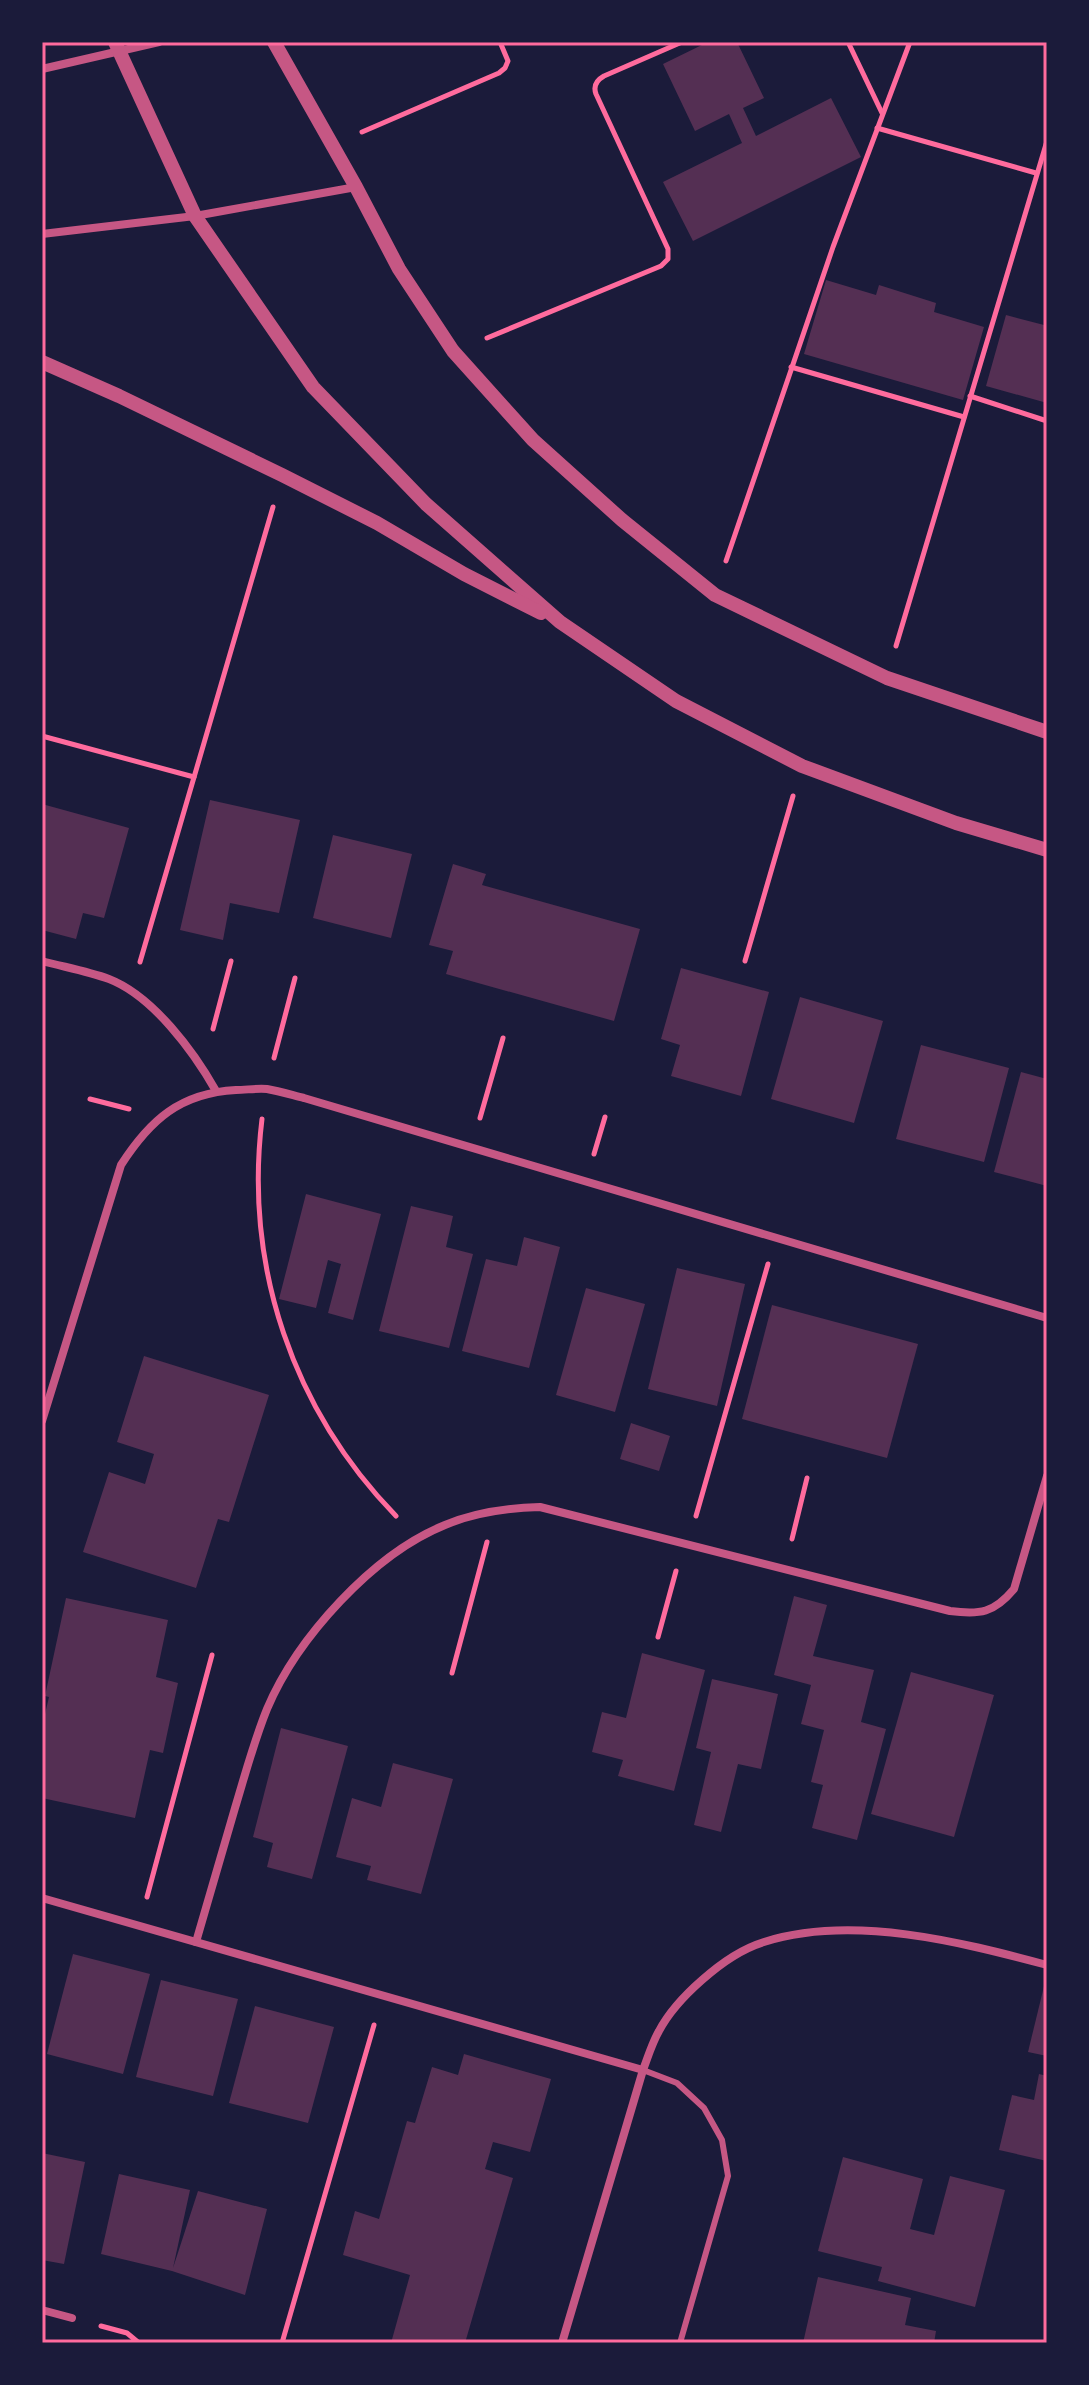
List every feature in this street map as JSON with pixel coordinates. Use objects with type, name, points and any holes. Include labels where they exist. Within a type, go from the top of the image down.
[{"type":"street","points":[[42,69],[116,46],[159,42]]},
{"type":"street","points":[[274,42],[399,269],[453,351],[533,440],[622,520],[715,595],[887,678],[1047,732]]},
{"type":"street","points":[[116,46],[195,216],[313,387],[426,504],[560,622],[676,701],[802,766],[956,823],[1047,850]]},
{"type":"street","points":[[42,234],[195,216],[356,187]]},
{"type":"street","points":[[42,362],[282,475],[377,523],[464,574],[560,622]]},
{"type":"street","points":[[42,961],[111,980],[131,992],[168,1025],[202,1067],[216,1091]]},
{"type":"street","points":[[42,1421],[121,1165],[138,1138],[161,1117],[188,1100],[216,1091],[266,1089],[1047,1318]]},
{"type":"street","points":[[196,1942],[252,1750],[268,1708],[288,1670],[313,1633],[342,1600],[374,1571],[418,1539],[442,1526],[496,1509],[540,1507],[971,1614],[988,1611],[1003,1602],[1014,1589],[1047,1476]]},
{"type":"street","points":[[42,1898],[643,2070]]},
{"type":"street","points":[[562,2343],[643,2070],[659,2030],[686,1994],[721,1963],[762,1942],[808,1932],[854,1932],[901,1935],[993,1951],[1047,1965]]},
{"type":"street","points":[[42,2310],[72,2318]]},
{"type":"lane","points":[[643,2070],[677,2083],[704,2108],[722,2140],[728,2176],[680,2343]]},
{"type":"path","points":[[332,145],[499,73],[508,61],[500,42]]},
{"type":"path","points":[[453,351],[666,262],[668,249],[595,87],[604,76],[682,42]]},
{"type":"path","points":[[848,42],[882,113]]},
{"type":"path","points":[[715,595],[791,367],[910,42]]},
{"type":"path","points":[[877,128],[1036,173]]},
{"type":"path","points":[[887,678],[1047,141]]},
{"type":"path","points":[[791,367],[964,417]]},
{"type":"path","points":[[970,396],[1047,421]]},
{"type":"path","points":[[131,992],[282,475]]},
{"type":"path","points":[[42,736],[194,777]]},
{"type":"path","points":[[745,961],[802,766]]},
{"type":"path","points":[[202,1067],[231,961]]},
{"type":"path","points":[[295,978],[266,1089],[257,1160],[260,1230],[272,1300],[294,1366],[327,1430],[368,1488],[418,1539]]},
{"type":"path","points":[[472,1148],[503,1038]]},
{"type":"path","points":[[658,1637],[776,1238]]},
{"type":"path","points":[[784,1569],[807,1478]]},
{"type":"path","points":[[452,1673],[496,1509]]},
{"type":"path","points":[[139,1925],[212,1655]]},
{"type":"path","points":[[282,2343],[382,1995]]},
{"type":"path","points":[[72,2318],[127,2333],[139,2343]]},
{"type":"building","points":[[708,42],[737,42],[764,98],[743,108],[756,136],[831,98],[861,157],[693,241],[663,182],[742,143],[729,114],[695,131],[663,64]]},
{"type":"building","points":[[826,280],[876,295],[879,285],[936,303],[934,312],[984,327],[963,400],[804,354]]},
{"type":"building","points":[[1006,315],[1044,325],[1047,317],[1047,403],[986,386]]},
{"type":"building","points":[[210,800],[300,820],[279,913],[230,903],[223,940],[180,930]]},
{"type":"building","points":[[42,804],[129,828],[104,918],[83,913],[76,939],[42,930]]},
{"type":"building","points":[[333,835],[412,854],[391,938],[313,918]]},
{"type":"building","points":[[453,864],[486,874],[482,885],[640,929],[614,1021],[446,974],[453,951],[429,945]]},
{"type":"building","points":[[681,968],[769,992],[741,1096],[671,1076],[680,1045],[661,1039]]},
{"type":"building","points":[[800,997],[883,1021],[854,1123],[771,1099]]},
{"type":"building","points":[[921,1045],[1009,1068],[984,1162],[896,1139]]},
{"type":"building","points":[[1021,1072],[1047,1079],[1047,1186],[994,1172]]},
{"type":"building","points":[[306,1194],[381,1214],[353,1320],[328,1313],[341,1264],[328,1260],[316,1308],[279,1299]]},
{"type":"building","points":[[411,1206],[453,1216],[446,1247],[473,1254],[449,1348],[379,1331]]},
{"type":"building","points":[[524,1237],[560,1247],[529,1368],[462,1351],[486,1259],[517,1266]]},
{"type":"building","points":[[677,1268],[745,1284],[717,1406],[648,1389]]},
{"type":"building","points":[[586,1288],[645,1304],[615,1412],[556,1395]]},
{"type":"building","points":[[772,1305],[918,1344],[887,1458],[742,1419]]},
{"type":"building","points":[[144,1356],[269,1395],[229,1522],[218,1519],[196,1588],[83,1552],[109,1472],[145,1484],[154,1454],[117,1442]]},
{"type":"building","points":[[631,1423],[670,1436],[659,1471],[620,1459]]},
{"type":"building","points":[[794,1596],[827,1605],[813,1656],[874,1670],[861,1722],[886,1729],[857,1840],[812,1828],[823,1785],[811,1782],[824,1730],[801,1724],[811,1685],[774,1675]]},
{"type":"building","points":[[66,1598],[168,1620],[156,1677],[178,1683],[163,1753],[150,1750],[135,1818],[42,1798],[42,1727],[49,1697],[45,1696]]},
{"type":"building","points":[[642,1653],[705,1670],[674,1791],[618,1776],[623,1760],[592,1752],[602,1712],[626,1718]]},
{"type":"building","points":[[911,1672],[994,1695],[954,1837],[871,1814]]},
{"type":"building","points":[[712,1679],[778,1694],[761,1769],[738,1764],[721,1832],[694,1825],[711,1752],[696,1748]]},
{"type":"building","points":[[281,1728],[348,1746],[312,1879],[267,1867],[273,1843],[253,1837]]},
{"type":"building","points":[[393,1763],[453,1779],[421,1894],[367,1880],[371,1866],[336,1857],[352,1798],[381,1807]]},
{"type":"building","points":[[73,1954],[150,1974],[123,2074],[47,2054]]},
{"type":"building","points":[[1047,1978],[1047,2056],[1028,2052]]},
{"type":"building","points":[[161,1980],[238,1999],[213,2096],[136,2077]]},
{"type":"building","points":[[255,2006],[334,2027],[308,2123],[229,2103]]},
{"type":"building","points":[[464,2054],[551,2079],[530,2152],[493,2142],[485,2169],[513,2178],[465,2343],[391,2343],[410,2275],[343,2255],[355,2211],[379,2219],[407,2121],[415,2123],[432,2067],[458,2075]]},
{"type":"building","points":[[1039,2074],[1047,2076],[1047,2161],[999,2150],[1012,2095],[1034,2100]]},
{"type":"building","points":[[42,2153],[85,2162],[64,2264],[42,2260]]},
{"type":"building","points":[[843,2157],[923,2179],[910,2229],[934,2235],[950,2176],[1005,2190],[975,2307],[878,2281],[882,2267],[818,2251]]},
{"type":"building","points":[[119,2174],[190,2190],[173,2268],[198,2191],[267,2209],[245,2295],[172,2271],[101,2254]]},
{"type":"building","points":[[818,2277],[911,2298],[905,2325],[936,2331],[934,2343],[803,2343]]}]
